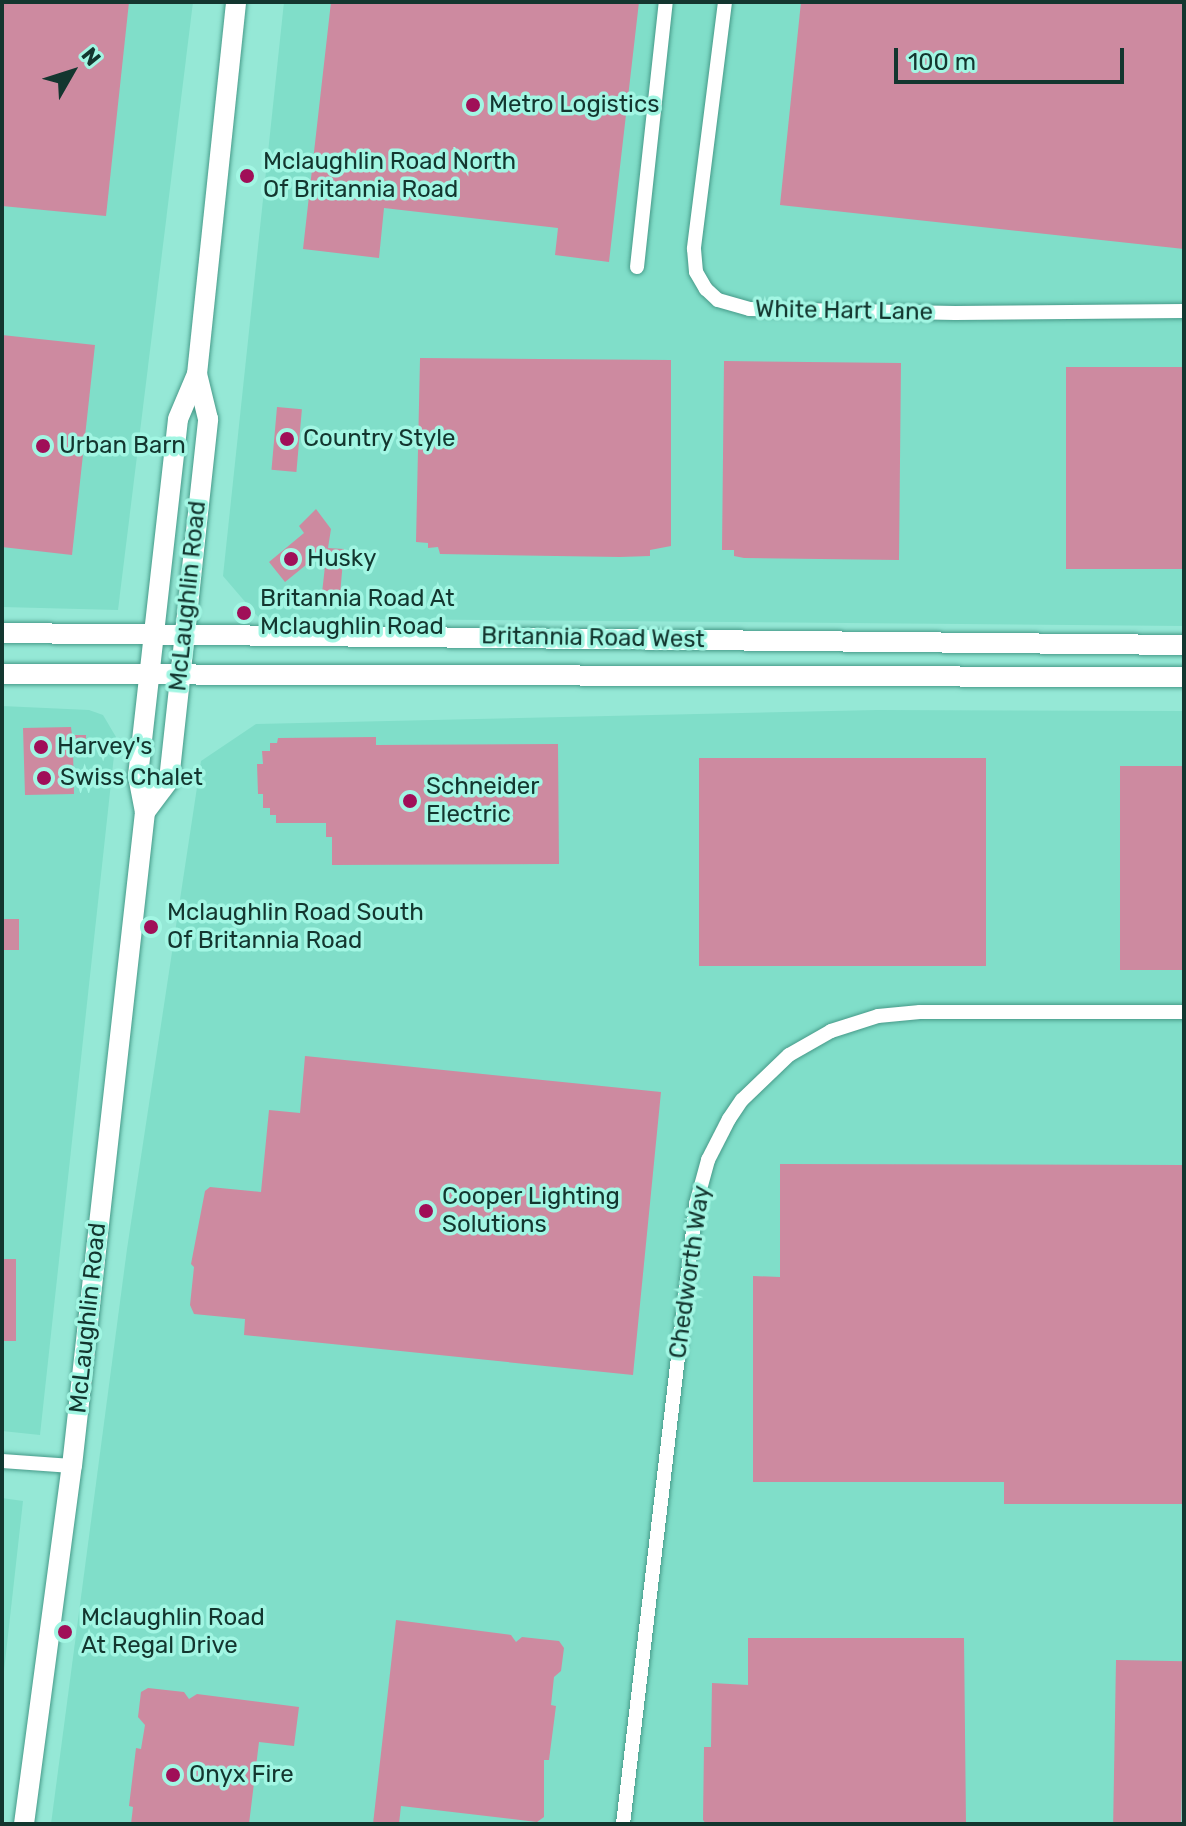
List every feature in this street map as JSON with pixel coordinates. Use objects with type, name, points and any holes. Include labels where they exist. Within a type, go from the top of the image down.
[{"type":"main road","name":"McLaughlin Road","points":[[24,1824],[72,1466],[145,812],[138,776],[178,419],[197,374],[236,2]]},
{"type":"main road","name":"McLaughlin Road","points":[[145,812],[169,780],[208,419],[197,374]]},
{"type":"main road","name":"Britannia Road West","points":[[2,633],[1184,645]]},
{"type":"main road","name":"Britannia Road West","points":[[2,674],[1184,677]]},
{"type":"street","points":[[637,267],[666,2]]},
{"type":"street","name":"White Hart Lane","points":[[725,2],[694,249],[696,272],[706,289],[718,300],[749,309],[955,313],[1184,311]]},
{"type":"street","name":"Chedworth Way","points":[[623,1824],[696,1204],[708,1160],[742,1100],[789,1055],[831,1031],[862,1020],[920,1012],[1184,1012]]},
{"type":"street","points":[[2,1461],[72,1466]]},
{"type":"shaded area","points":[[2,2],[193,2],[118,610],[2,607]]},
{"type":"shaded area","points":[[284,2],[1184,2],[1184,626],[259,618],[223,576]]},
{"type":"shaded area","points":[[2,706],[89,710],[103,715],[116,737],[40,1435],[2,1431]]},
{"type":"shaded area","points":[[877,710],[1184,711],[1184,1824],[51,1824],[127,1249],[201,761],[256,724]]},
{"type":"shaded area","points":[[2,1498],[23,1501],[2,1689]]},
{"type":"building","points":[[2,2],[129,2],[106,216],[2,206]]},
{"type":"building","name":"Metro Logistics","points":[[331,2],[639,2],[609,262],[555,255],[558,228],[384,208],[379,258],[303,249]]},
{"type":"building","points":[[801,2],[1184,2],[1184,249],[780,205]]},
{"type":"building","name":"Urban Barn","points":[[2,335],[95,345],[72,555],[2,547]]},
{"type":"building","points":[[420,358],[671,360],[671,546],[650,550],[650,556],[620,557],[440,554],[438,547],[428,548],[428,543],[416,542]]},
{"type":"building","points":[[724,361],[901,363],[899,560],[744,558],[734,556],[734,550],[722,550]]},
{"type":"building","points":[[1066,367],[1184,367],[1184,569],[1066,569]]},
{"type":"building","points":[[277,407],[302,409],[296,472],[272,470]]},
{"type":"building","points":[[316,509],[331,529],[328,548],[344,549],[340,595],[322,593],[327,548],[285,582],[269,562],[304,533],[299,526]]},
{"type":"building","points":[[71,727],[72,735],[86,735],[86,749],[73,750],[74,794],[25,795],[23,728]]},
{"type":"building","name":"Schneider Electric","points":[[376,737],[376,745],[558,744],[559,864],[332,865],[332,837],[326,837],[326,823],[276,823],[276,815],[270,815],[270,808],[263,808],[263,794],[258,794],[257,764],[263,764],[262,751],[270,751],[270,743],[277,743],[278,738]]},
{"type":"building","points":[[699,758],[986,758],[986,966],[699,966]]},
{"type":"building","points":[[1120,766],[1184,766],[1184,970],[1120,970]]},
{"type":"building","points":[[2,919],[19,919],[19,950],[2,950]]},
{"type":"building","name":"Cooper Lighting Solutions","points":[[305,1056],[661,1092],[633,1375],[244,1335],[245,1319],[194,1314],[190,1305],[194,1267],[191,1264],[205,1191],[210,1187],[261,1192],[269,1110],[300,1113]]},
{"type":"building","points":[[780,1164],[1184,1165],[1184,1504],[1004,1504],[1004,1482],[753,1482],[753,1276],[780,1277]]},
{"type":"building","points":[[2,1259],[16,1259],[16,1341],[2,1341]]},
{"type":"building","points":[[396,1620],[511,1635],[516,1642],[522,1637],[559,1641],[564,1648],[561,1671],[554,1677],[551,1705],[556,1706],[549,1760],[544,1760],[544,1817],[537,1822],[401,1806],[399,1824],[373,1824]]},
{"type":"building","points":[[748,1638],[964,1638],[966,1824],[706,1824],[703,1820],[704,1747],[711,1747],[712,1683],[748,1685]]},
{"type":"building","points":[[1116,1660],[1184,1661],[1181,1824],[1113,1824]]},
{"type":"building","points":[[148,1688],[184,1692],[189,1699],[197,1694],[299,1707],[294,1746],[259,1742],[249,1824],[131,1824],[133,1807],[129,1806],[136,1748],[141,1749],[145,1725],[138,1717],[141,1692]]},
{"type":"place","name":"Metro Logistics","points":[[473,105]]},
{"type":"place","name":"Mclaughlin Road North Of Britannia Road","points":[[247,176]]},
{"type":"place","name":"Country Style","points":[[287,439]]},
{"type":"place","name":"Urban Barn","points":[[43,446]]},
{"type":"place","name":"Husky","points":[[291,559]]},
{"type":"place","name":"Britannia Road At Mclaughlin Road","points":[[244,613]]},
{"type":"place","name":"Harvey's","points":[[41,747]]},
{"type":"place","name":"Swiss Chalet","points":[[44,778]]},
{"type":"place","name":"Schneider Electric","points":[[410,801]]},
{"type":"place","name":"Mclaughlin Road South Of Britannia Road","points":[[151,927]]},
{"type":"place","name":"Cooper Lighting Solutions","points":[[426,1211]]},
{"type":"place","name":"Mclaughlin Road At Regal Drive","points":[[65,1632]]},
{"type":"place","name":"Onyx Fire","points":[[173,1775]]}]
